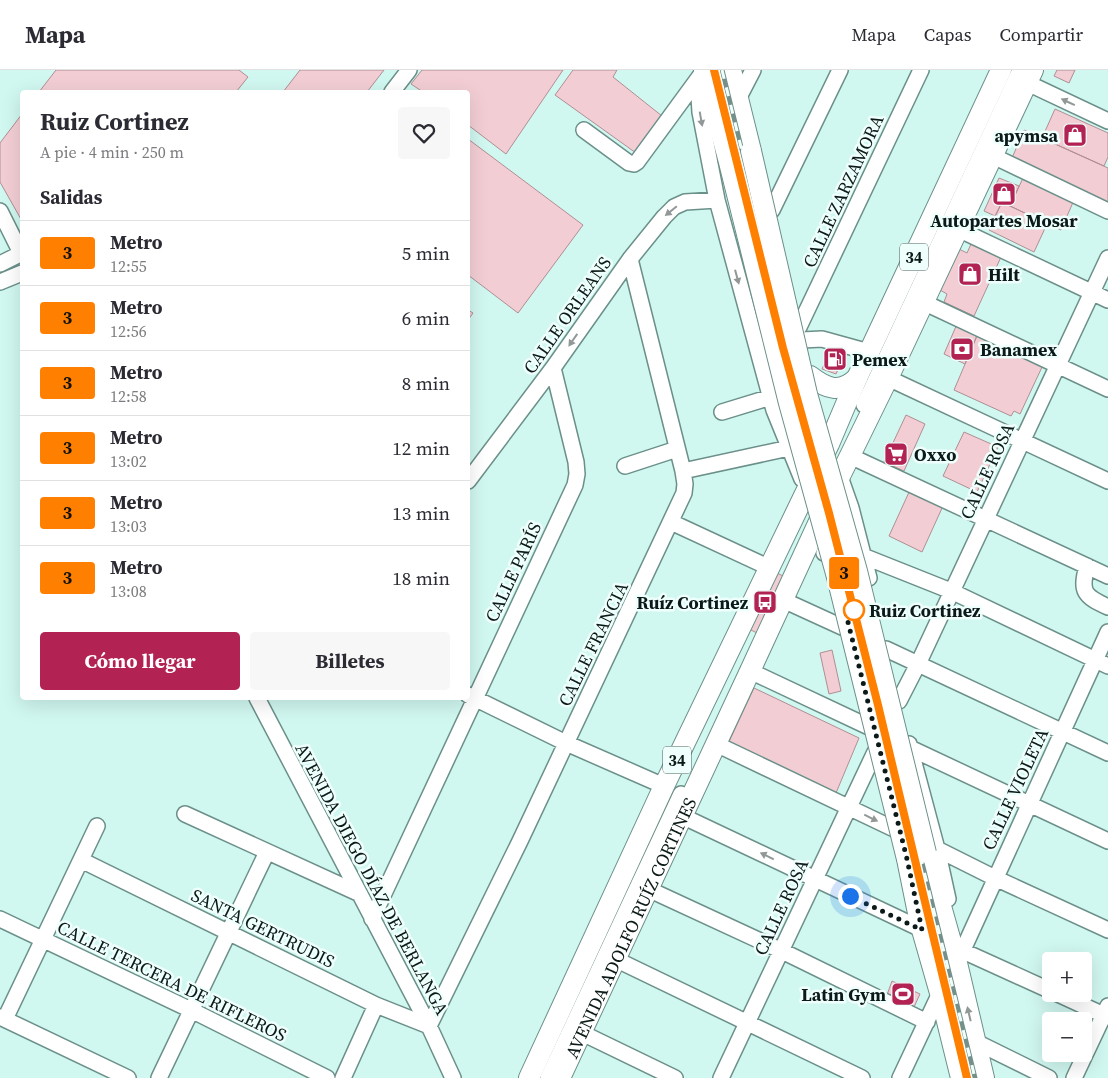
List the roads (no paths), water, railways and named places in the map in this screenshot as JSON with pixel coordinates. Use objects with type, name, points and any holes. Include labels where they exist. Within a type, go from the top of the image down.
[{"type":"main road","points":[[704,70],[789,403],[837,577],[907,859],[921,926],[961,1078]]},
{"type":"main road","points":[[731,70],[807,394],[857,571],[932,851],[950,935],[960,957],[984,1078]]},
{"type":"main road","name":"AVENIDA ADOLFO RUÍZ CORTINES","points":[[529,1078],[664,786],[775,572],[807,493],[837,458],[888,378],[993,156],[1013,73]]},
{"type":"main road","name":"AVENIDA ADOLFO RUÍZ CORTINES","points":[[560,1078],[783,600],[837,458],[857,378],[1013,73]]},
{"type":"main road","points":[[810,376],[824,386],[831,388],[845,387],[857,378]]},
{"type":"street","points":[[394,90],[409,70]]},
{"type":"street","points":[[584,130],[629,163],[634,164],[704,70]]},
{"type":"street","points":[[704,70],[699,97],[700,112],[717,200],[772,403],[807,493],[815,520],[876,752],[909,904],[921,926]]},
{"type":"street","points":[[754,70],[740,106],[757,145],[810,376],[851,508],[899,701],[932,851],[1108,930]]},
{"type":"street","points":[[772,210],[840,70]]},
{"type":"street","name":"CALLE ZARZAMORA","points":[[801,334],[921,70]]},
{"type":"street","points":[[837,458],[1013,73],[1108,122]]},
{"type":"street","points":[[993,156],[1108,211]]},
{"type":"street","name":"CALLE ORLEANS","points":[[470,478],[553,368],[630,259],[664,217],[674,207],[686,202],[717,200]]},
{"type":"street","points":[[0,211],[20,250]]},
{"type":"street","points":[[958,229],[1108,300]]},
{"type":"street","points":[[0,264],[20,255]]},
{"type":"street","name":"CALLE ROSA","points":[[899,701],[1108,258]]},
{"type":"street","name":"CALLE FRANCIA","points":[[429,1026],[684,493],[683,471],[630,259]]},
{"type":"street","points":[[0,282],[20,274]]},
{"type":"street","points":[[923,302],[1108,389]]},
{"type":"street","points":[[801,334],[869,352]]},
{"type":"street","name":"CALLE PARÍS","points":[[471,697],[575,485],[577,474],[576,462],[553,368]]},
{"type":"street","points":[[888,378],[1108,481]]},
{"type":"street","points":[[772,403],[786,418],[794,419],[808,415],[817,403]]},
{"type":"street","points":[[722,412],[772,403]]},
{"type":"street","points":[[683,471],[789,448]]},
{"type":"street","points":[[625,466],[677,449]]},
{"type":"street","points":[[837,458],[986,519],[1108,576]]},
{"type":"street","points":[[671,522],[775,572],[815,520]]},
{"type":"street","points":[[823,554],[827,545],[836,541],[850,546],[863,556],[951,591],[1101,663]]},
{"type":"street","points":[[1087,566],[1083,579],[1084,592],[1091,599],[1108,607]]},
{"type":"street","points":[[783,600],[842,627]]},
{"type":"street","points":[[536,1078],[752,630],[548,1078]]},
{"type":"street","name":"CALLE VIOLETA","points":[[960,957],[994,878],[1062,732],[1101,663],[1108,632]]},
{"type":"street","points":[[886,649],[1108,753]]},
{"type":"street","points":[[750,672],[869,727]]},
{"type":"street","points":[[471,697],[566,743],[664,786]]},
{"type":"street","name":"AVENIDA DIEGO DÍAZ DE BERLANGA","points":[[257,700],[429,1026],[453,1078]]},
{"type":"street","name":"CALLE PARÍS","points":[[372,919],[470,700]]},
{"type":"street","points":[[716,744],[894,829]]},
{"type":"street","points":[[910,748],[1108,841]]},
{"type":"street","name":"CALLE ROSA","points":[[721,1078],[848,807],[876,752]]},
{"type":"street","points":[[186,814],[360,894]]},
{"type":"street","points":[[682,816],[815,880],[921,926]]},
{"type":"street","points":[[97,826],[44,940],[2,1018],[128,1078]]},
{"type":"street","points":[[159,1078],[267,852]]},
{"type":"street","name":"SANTA GERTRUDIS","points":[[81,860],[229,931],[376,1005],[429,1026]]},
{"type":"street","points":[[648,889],[782,951],[927,1022]]},
{"type":"street","name":"CALLE TERCERA DE RIFLEROS","points":[[0,919],[191,1010],[327,1078]]},
{"type":"street","points":[[960,957],[1042,988]]},
{"type":"street","points":[[615,959],[862,1078]]},
{"type":"street","points":[[900,1078],[940,993]]},
{"type":"street","points":[[1074,1078],[1107,1012],[1080,1002]]},
{"type":"street","points":[[343,1078],[376,1005]]},
{"type":"street","points":[[582,1032],[675,1078]]},
{"type":"street","points":[[976,1042],[1049,1078]]},
{"type":"railway","points":[[722,70],[790,346],[843,542],[975,1078]]},
{"type":"railway","points":[[950,1008],[967,1078]]},
{"type":"metro line","name":"3","points":[[714,70],[783,348],[829,513],[878,705],[967,1078]]},
{"type":"place","name":"apymsa","points":[[1075,135]]},
{"type":"place","name":"Autopartes Mosar","points":[[1004,194]]},
{"type":"place","name":"Hilt","points":[[970,274]]},
{"type":"place","name":"Banamex","points":[[962,349]]},
{"type":"place","name":"Pemex","points":[[835,359]]},
{"type":"place","name":"Oxxo","points":[[896,454]]},
{"type":"place","name":"Ruíz Cortinez","points":[[765,602]]},
{"type":"place","name":"Ruiz Cortinez","points":[[854,610]]},
{"type":"place","name":"Latin Gym","points":[[903,994]]}]
